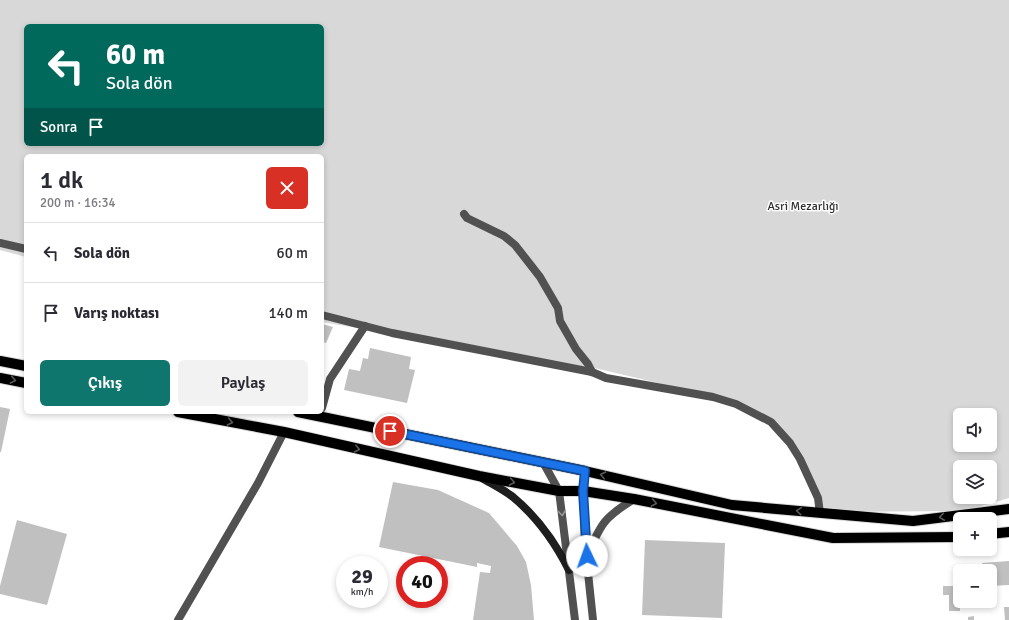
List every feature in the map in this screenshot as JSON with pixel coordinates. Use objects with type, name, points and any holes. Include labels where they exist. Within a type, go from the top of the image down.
[{"type":"main road","points":[[0,361],[24,366]]},
{"type":"main road","points":[[0,378],[24,383]]},
{"type":"main road","points":[[324,413],[544,464],[585,471],[732,504],[913,521],[1009,509]]},
{"type":"main road","points":[[189,414],[284,432],[479,476],[560,491],[583,491],[634,499],[833,538],[953,537]]},
{"type":"main road","points":[[479,476],[512,497],[542,526],[558,549],[569,570]]},
{"type":"main road","points":[[997,533],[1009,532]]},
{"type":"street","points":[[464,214],[467,218],[504,236],[524,255],[542,280],[558,308],[560,321],[576,350],[588,364],[592,372]]},
{"type":"street","points":[[0,243],[24,248]]},
{"type":"street","points":[[324,316],[365,326],[592,372],[606,378],[695,393],[736,404],[771,422],[790,443],[800,459],[818,498],[820,513]]},
{"type":"street","points":[[324,401],[330,379],[365,326]]},
{"type":"street","points":[[178,620],[258,483],[284,432]]},
{"type":"street","points":[[544,464],[560,491],[575,620]]},
{"type":"street","points":[[585,471],[583,491],[593,620]]},
{"type":"street","points":[[587,556],[600,527],[617,509],[634,499]]},
{"type":"green space","name":"Asri Mezarlığı","points":[[0,0],[1009,0],[1009,498],[997,501],[997,460],[953,460],[953,504],[988,504],[964,511],[821,512],[790,441],[738,402],[599,369],[324,322],[324,154],[24,154],[24,256],[0,250]]},
{"type":"building","points":[[324,325],[333,327],[326,343],[324,342]]},
{"type":"building","points":[[370,348],[411,357],[409,369],[415,370],[407,403],[344,390],[349,369],[360,371],[363,358],[368,359]]},
{"type":"building","points":[[0,407],[10,409],[1,452],[0,452]]},
{"type":"building","points":[[393,482],[438,490],[489,513],[517,546],[526,562],[531,585],[534,620],[473,620],[480,572],[490,573],[491,566],[477,563],[477,567],[448,561],[448,556],[423,556],[379,547]]},
{"type":"building","points":[[17,520],[67,534],[47,605],[0,594],[0,586]]},
{"type":"building","points":[[645,540],[725,543],[722,618],[642,615]]},
{"type":"building","points":[[1009,561],[1009,585],[997,586],[997,564],[982,563]]},
{"type":"building","points":[[943,586],[953,586],[953,608],[960,608],[960,611],[949,611],[949,595],[943,595]]},
{"type":"building","points":[[1004,607],[1009,607],[1009,620],[1005,620]]},
{"type":"building","points":[[974,616],[974,620],[968,620],[968,617]]},
{"type":"route","points":[[390,431],[544,464],[585,471],[583,491],[587,556]]}]
